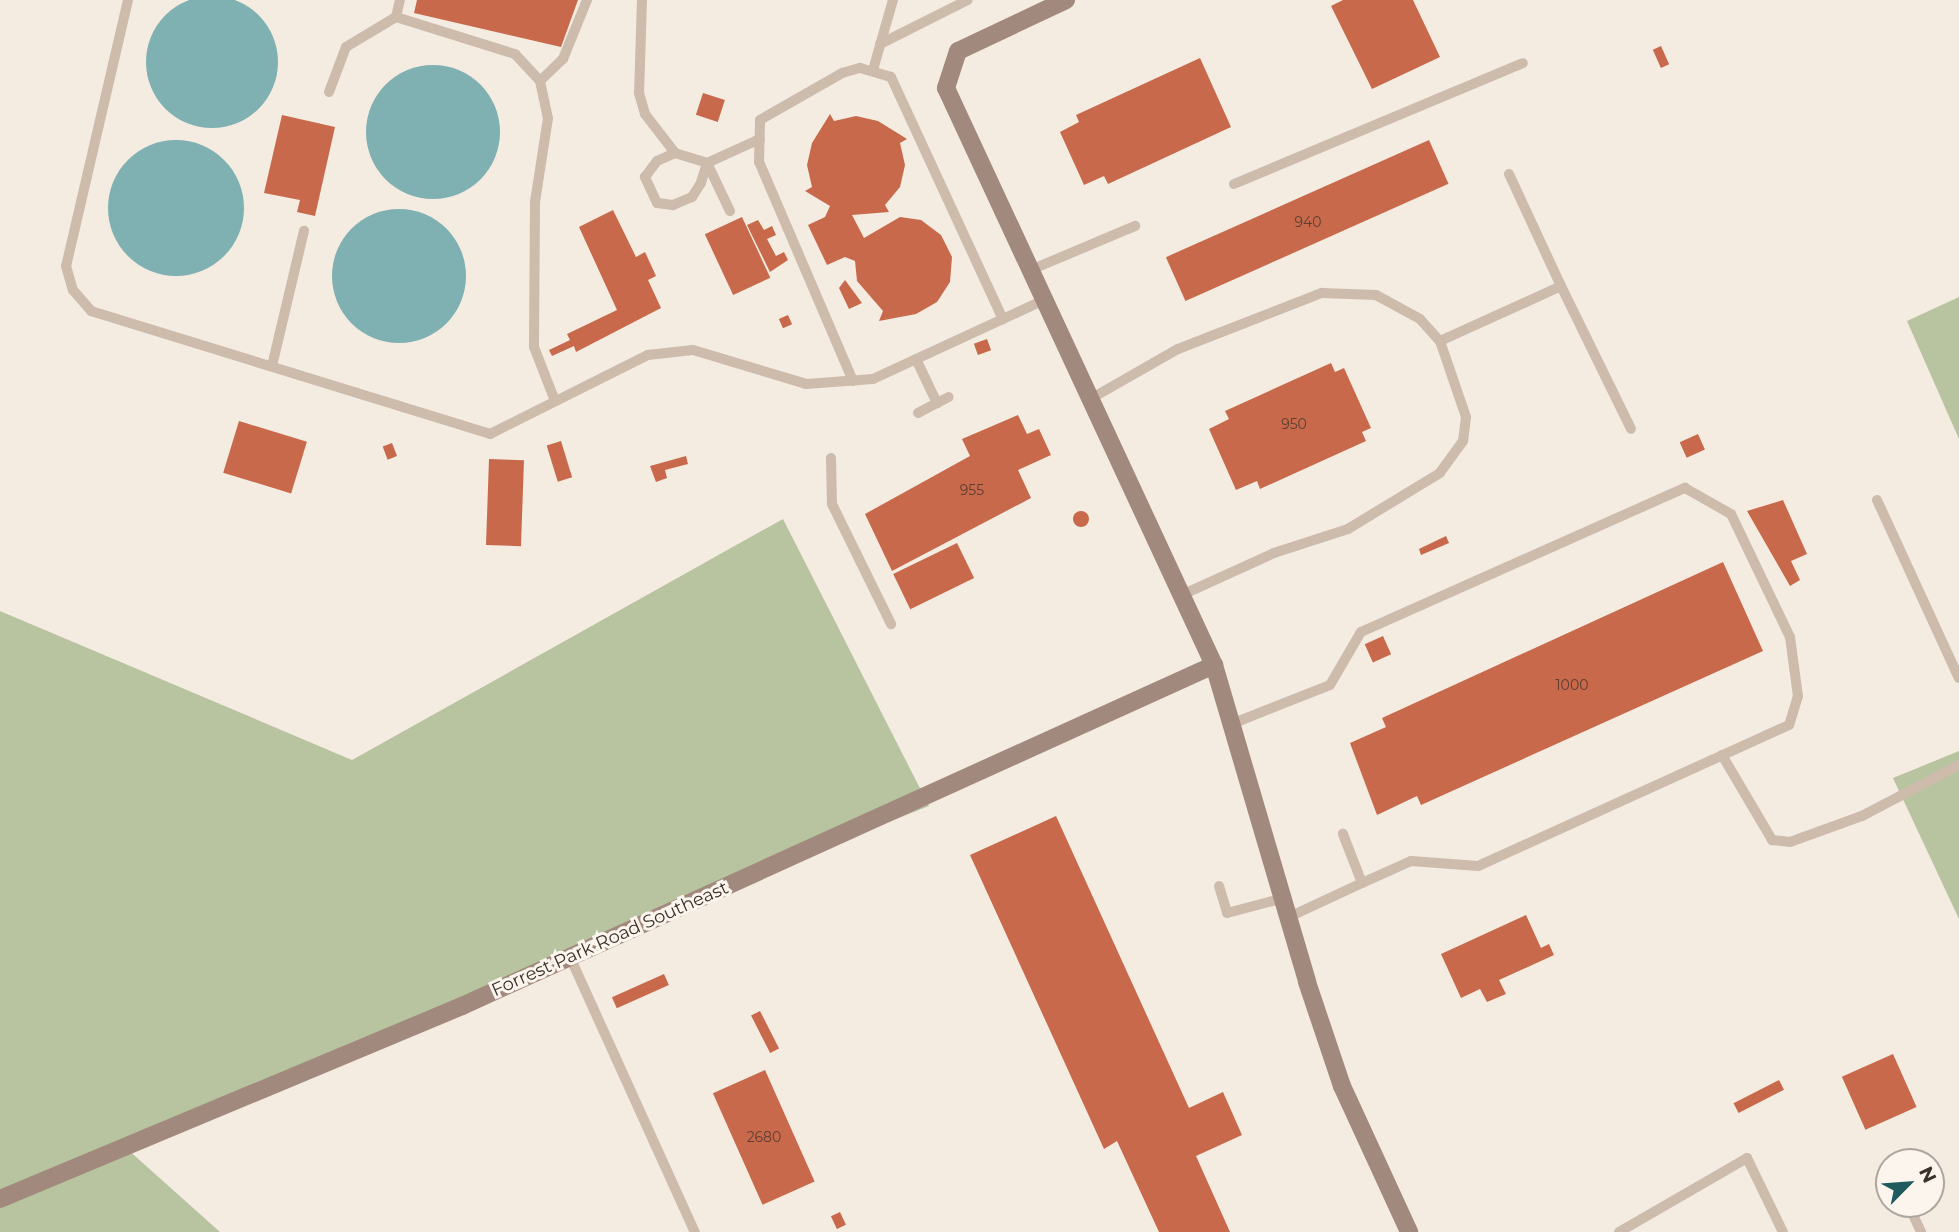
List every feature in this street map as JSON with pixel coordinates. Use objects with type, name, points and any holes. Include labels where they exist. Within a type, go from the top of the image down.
[{"type":"street","points":[[1066,0],[958,51],[948,68],[946,88],[957,116],[1033,269],[1214,665],[1234,723],[1289,917],[1342,1086],[1409,1232]]},
{"type":"street","name":"Forrest Park Road Southeast","points":[[0,1199],[570,957],[1214,665]]},
{"type":"lane","points":[[128,0],[66,266],[73,290],[91,311],[489,434],[648,355],[693,350],[806,384],[873,379],[1046,299]]},
{"type":"lane","points":[[329,92],[346,47],[396,17],[400,0]]},
{"type":"lane","points":[[540,81],[563,58],[587,0]]},
{"type":"lane","points":[[642,0],[639,93],[645,114],[675,153],[707,163],[760,139]]},
{"type":"lane","points":[[873,70],[893,0]]},
{"type":"lane","points":[[880,44],[968,0]]},
{"type":"lane","points":[[396,17],[514,54],[540,81],[548,118],[535,202],[534,347],[555,401]]},
{"type":"lane","points":[[1234,184],[1523,63]]},
{"type":"lane","points":[[853,381],[760,162],[760,120],[783,103],[842,73],[873,70],[891,77],[1003,318]]},
{"type":"lane","points":[[675,153],[657,161],[645,177],[657,203],[692,197],[707,163]]},
{"type":"lane","points":[[707,163],[730,211]]},
{"type":"lane","points":[[1509,174],[1560,286],[1632,429]]},
{"type":"lane","points":[[1033,269],[1135,226]]},
{"type":"lane","points":[[271,366],[304,231]]},
{"type":"lane","points":[[1440,341],[1560,286]]},
{"type":"lane","points":[[1092,398],[1178,349],[1322,293],[1376,295],[1420,319],[1440,341],[1466,417],[1463,441],[1440,473],[1348,529],[1274,553],[1182,595]]},
{"type":"lane","points":[[916,359],[937,403]]},
{"type":"lane","points":[[918,413],[949,397]]},
{"type":"lane","points":[[831,458],[832,504],[891,624]]},
{"type":"lane","points":[[1234,723],[1330,685],[1361,632],[1685,488],[1717,501],[1742,531],[1795,657],[1798,696],[1789,725],[1478,866],[1411,861],[1289,917]]},
{"type":"lane","points":[[1877,499],[1959,678]]},
{"type":"lane","points":[[1722,755],[1772,840],[1790,842],[1850,821],[1959,765]]},
{"type":"lane","points":[[1343,834],[1362,883]]},
{"type":"lane","points":[[1219,886],[1227,913],[1284,898]]},
{"type":"lane","points":[[570,957],[695,1232]]},
{"type":"lane","points":[[1619,1232],[1747,1158],[1783,1232]]},
{"type":"green space","points":[[1959,297],[1959,439],[1907,321]]},
{"type":"green space","points":[[783,519],[929,806],[577,946],[126,1148],[220,1232],[0,1232],[0,611],[352,760]]},
{"type":"green space","points":[[1959,751],[1959,919],[1893,778]]},
{"type":"water","points":[[212,-4],[237,1],[259,15],[273,37],[278,62],[273,87],[259,109],[237,123],[212,128],[187,123],[165,109],[151,87],[146,62],[151,37],[165,15],[187,1]]},
{"type":"water","points":[[433,65],[459,70],[480,85],[495,106],[500,132],[495,158],[480,179],[459,194],[433,199],[407,194],[386,179],[371,158],[366,132],[371,106],[386,85],[407,70]]},
{"type":"water","points":[[176,140],[202,146],[224,160],[238,182],[244,208],[238,234],[224,256],[202,270],[176,276],[150,270],[128,256],[114,234],[108,208],[114,182],[128,160],[150,146]]},
{"type":"water","points":[[399,209],[424,214],[446,229],[461,251],[466,276],[461,301],[446,323],[424,338],[399,343],[374,338],[352,323],[337,301],[332,276],[337,251],[352,229],[374,214]]},
{"type":"building","points":[[417,0],[578,0],[561,47],[414,13]]},
{"type":"building","points":[[1343,0],[1413,0],[1440,57],[1372,89],[1331,6]]},
{"type":"building","points":[[1661,46],[1669,64],[1661,68],[1653,50]]},
{"type":"building","points":[[1200,58],[1231,127],[1108,184],[1104,176],[1084,185],[1060,132],[1079,122],[1076,115]]},
{"type":"building","points":[[703,93],[725,100],[718,122],[696,115]]},
{"type":"building","points":[[830,114],[834,121],[856,116],[878,121],[907,139],[900,143],[905,165],[900,187],[885,205],[889,212],[852,215],[864,238],[900,217],[921,220],[941,235],[952,257],[950,282],[937,302],[916,314],[879,321],[883,311],[857,281],[855,261],[845,257],[827,265],[808,225],[825,217],[830,206],[805,191],[812,187],[807,165],[812,143]]},
{"type":"building","points":[[282,115],[335,127],[315,216],[297,212],[300,200],[264,193]]},
{"type":"building","points":[[1429,140],[1449,184],[1185,301],[1166,257]]},
{"type":"building","points":[[613,210],[636,257],[645,252],[656,276],[648,280],[661,308],[576,352],[574,346],[552,356],[549,350],[570,340],[567,334],[617,310],[579,227]]},
{"type":"building","points":[[742,217],[770,278],[733,295],[705,234]]},
{"type":"building","points":[[758,220],[764,230],[772,226],[776,235],[767,239],[776,256],[784,252],[788,260],[770,272],[747,225]]},
{"type":"building","points":[[845,280],[862,303],[849,309],[839,288]]},
{"type":"building","points":[[788,315],[792,324],[783,328],[779,319]]},
{"type":"building","points":[[987,339],[991,350],[978,355],[974,344]]},
{"type":"building","points":[[1331,363],[1335,372],[1344,368],[1371,428],[1362,432],[1366,441],[1260,489],[1257,481],[1236,490],[1209,429],[1229,419],[1225,411]]},
{"type":"building","points":[[1018,415],[1027,434],[1039,429],[1051,455],[1018,470],[1031,498],[892,571],[865,514],[970,456],[962,439]]},
{"type":"building","points":[[239,421],[307,442],[291,493],[223,473]]},
{"type":"building","points":[[1698,434],[1705,450],[1687,458],[1680,442]]},
{"type":"building","points":[[561,441],[572,477],[558,482],[547,445]]},
{"type":"building","points":[[392,443],[397,456],[388,460],[383,447]]},
{"type":"building","points":[[686,456],[688,464],[665,470],[667,478],[656,482],[650,466]]},
{"type":"building","points":[[489,459],[524,460],[521,546],[486,545]]},
{"type":"building","points":[[1783,500],[1807,554],[1791,561],[1800,580],[1790,586],[1747,511]]},
{"type":"building","points":[[1081,511],[1089,519],[1081,527],[1073,519]]},
{"type":"building","points":[[1446,536],[1449,543],[1421,555],[1419,549]]},
{"type":"building","points":[[957,543],[974,578],[910,609],[893,574]]},
{"type":"building","points":[[1723,562],[1763,651],[1421,805],[1417,796],[1377,815],[1350,743],[1386,727],[1382,718]]},
{"type":"building","points":[[1383,636],[1391,654],[1373,662],[1365,644]]},
{"type":"building","points":[[1056,816],[1189,1108],[1223,1092],[1242,1135],[1196,1156],[1230,1232],[1159,1232],[1117,1141],[1104,1149],[970,855]]},
{"type":"building","points":[[1526,915],[1541,948],[1549,944],[1554,955],[1499,980],[1506,994],[1487,1002],[1480,989],[1461,998],[1441,954]]},
{"type":"building","points":[[664,974],[669,985],[617,1008],[612,997]]},
{"type":"building","points":[[760,1011],[779,1048],[770,1053],[751,1016]]},
{"type":"building","points":[[1893,1054],[1917,1107],[1865,1130],[1842,1077]]},
{"type":"building","points":[[765,1070],[815,1181],[763,1205],[713,1093]]},
{"type":"building","points":[[1779,1080],[1784,1090],[1739,1113],[1734,1103]]},
{"type":"building","points":[[840,1212],[846,1225],[837,1229],[831,1216]]}]
